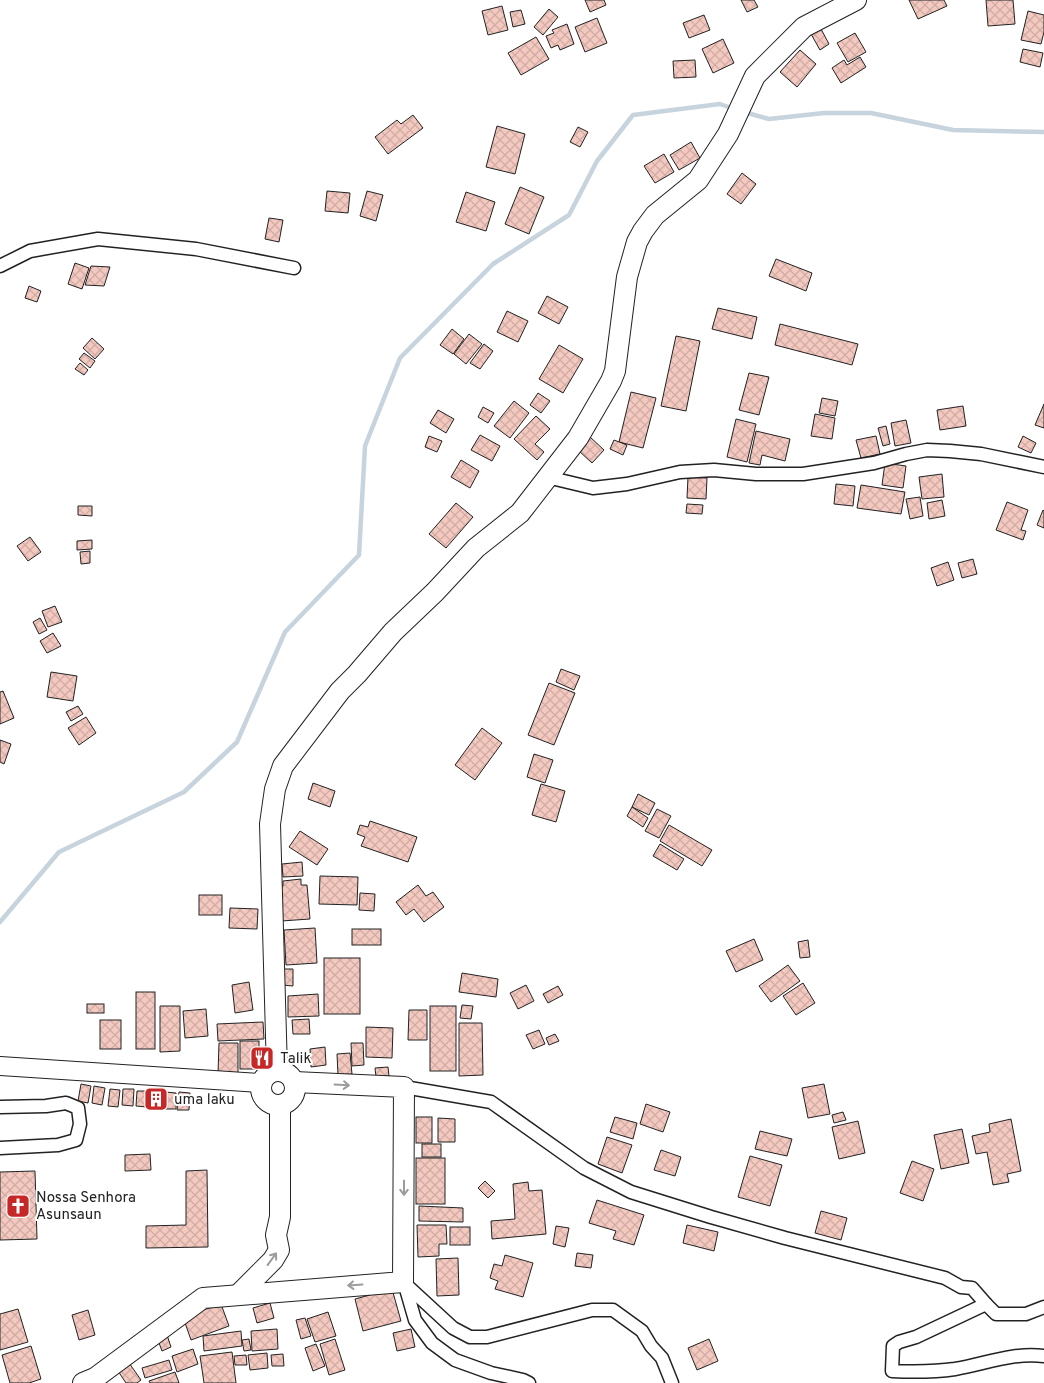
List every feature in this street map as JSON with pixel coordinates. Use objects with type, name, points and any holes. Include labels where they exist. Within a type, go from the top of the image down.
[{"type":"main road","points":[[269,1077],[287,1074],[294,1082],[295,1088],[290,1100],[280,1105],[273,1105],[267,1102],[260,1090],[269,1077],[270,824],[275,789],[283,766],[340,691],[393,632],[435,592],[476,548],[520,513],[578,438],[615,371],[626,277],[637,242],[643,231],[655,215],[698,180],[728,134],[755,76],[804,27],[856,0]]},
{"type":"main road","points":[[89,1381],[203,1298],[404,1282],[404,1087],[294,1082]]},
{"type":"main road","points":[[239,1294],[273,1260],[278,1250],[276,1235],[280,1217],[280,1105]]},
{"type":"street","points":[[0,266],[30,251],[98,239],[196,249],[294,268]]},
{"type":"street","points":[[547,477],[593,488],[627,484],[680,472],[714,470],[756,474],[804,474],[874,463],[927,450],[950,450],[981,454],[1044,467]]},
{"type":"street","points":[[0,1066],[269,1077]]},
{"type":"street","points":[[404,1087],[491,1102],[584,1168],[631,1192],[766,1232],[945,1278],[961,1288],[972,1288],[996,1314],[1026,1314],[1044,1308]]},
{"type":"street","points":[[0,1107],[46,1106],[66,1102],[78,1108],[80,1124],[76,1140],[58,1145],[0,1148]]},
{"type":"street","points":[[404,1282],[414,1320],[432,1344],[455,1360],[490,1373],[529,1383]]},
{"type":"street","points":[[404,1282],[452,1328],[470,1337],[487,1337],[592,1310],[613,1310],[642,1331],[651,1346],[662,1358],[672,1383]]},
{"type":"street","points":[[986,1304],[899,1342],[894,1346],[892,1372],[956,1368],[1029,1354],[1044,1356]]},
{"type":"street","points":[[70,1383],[89,1381]]},
{"type":"building","points":[[585,0],[604,0],[606,5],[590,12]]},
{"type":"building","points":[[741,0],[754,0],[758,7],[747,12]]},
{"type":"building","points":[[909,0],[944,0],[947,6],[918,19]]},
{"type":"building","points":[[986,0],[1013,0],[1015,24],[988,26]]},
{"type":"building","points":[[502,6],[508,30],[488,35],[482,11]]},
{"type":"building","points":[[549,9],[558,17],[543,35],[534,27]]},
{"type":"building","points":[[521,10],[525,24],[513,27],[510,12]]},
{"type":"building","points":[[1028,11],[1044,15],[1044,32],[1041,44],[1021,40]]},
{"type":"building","points":[[704,15],[710,30],[689,38],[683,23]]},
{"type":"building","points":[[597,18],[607,43],[585,52],[575,27]]},
{"type":"building","points":[[567,24],[574,44],[560,50],[558,45],[551,48],[546,36],[554,33],[552,30]]},
{"type":"building","points":[[821,29],[829,44],[820,50],[811,34]]},
{"type":"building","points":[[855,33],[866,52],[848,62],[837,43]]},
{"type":"building","points":[[536,37],[549,59],[521,75],[508,53]]},
{"type":"building","points":[[723,39],[734,63],[713,73],[702,49]]},
{"type":"building","points":[[1023,49],[1043,53],[1040,67],[1020,62]]},
{"type":"building","points":[[800,50],[816,64],[797,87],[780,72]]},
{"type":"building","points":[[860,57],[866,67],[841,83],[832,68],[844,60],[847,65]]},
{"type":"building","points":[[695,60],[696,77],[674,78],[673,61]]},
{"type":"building","points":[[413,115],[423,128],[388,154],[375,137],[397,120],[401,124]]},
{"type":"building","points":[[497,126],[525,134],[515,174],[486,167]]},
{"type":"building","points":[[578,127],[588,132],[580,147],[570,142]]},
{"type":"building","points":[[691,142],[700,158],[679,170],[670,155]]},
{"type":"building","points":[[664,154],[674,172],[655,183],[644,166]]},
{"type":"building","points":[[742,173],[756,184],[741,204],[727,194]]},
{"type":"building","points":[[520,187],[544,197],[529,234],[505,224]]},
{"type":"building","points":[[327,191],[350,193],[348,213],[325,211]]},
{"type":"building","points":[[367,191],[383,195],[376,221],[360,216]]},
{"type":"building","points":[[466,192],[495,202],[486,231],[456,222]]},
{"type":"building","points":[[269,218],[283,220],[279,242],[265,239]]},
{"type":"building","points":[[776,259],[812,273],[806,291],[769,276]]},
{"type":"building","points":[[75,263],[89,268],[82,289],[68,284]]},
{"type":"building","points":[[91,266],[110,267],[104,286],[85,285]]},
{"type":"building","points":[[29,286],[41,291],[37,302],[25,298]]},
{"type":"building","points":[[547,296],[568,307],[559,324],[538,313]]},
{"type":"building","points":[[718,308],[757,317],[752,339],[712,329]]},
{"type":"building","points":[[507,311],[528,321],[518,342],[497,332]]},
{"type":"building","points":[[780,324],[858,344],[852,365],[775,345]]},
{"type":"building","points":[[452,329],[464,339],[453,354],[440,345]]},
{"type":"building","points":[[469,334],[482,344],[466,364],[454,354]]},
{"type":"building","points":[[676,336],[700,341],[686,411],[661,406]]},
{"type":"building","points":[[92,338],[104,349],[95,359],[83,348]]},
{"type":"building","points":[[484,344],[493,351],[480,369],[470,363]]},
{"type":"building","points":[[559,345],[583,359],[563,393],[539,379]]},
{"type":"building","points":[[84,353],[95,361],[90,368],[79,359]]},
{"type":"building","points":[[80,363],[88,370],[84,375],[75,369]]},
{"type":"building","points":[[749,373],[769,377],[759,415],[739,410]]},
{"type":"building","points":[[631,392],[656,398],[643,448],[619,442]]},
{"type":"building","points":[[538,393],[550,401],[541,413],[530,405]]},
{"type":"building","points":[[822,398],[838,401],[835,416],[819,413]]},
{"type":"building","points":[[514,401],[529,413],[510,438],[494,426]]},
{"type":"building","points":[[1044,404],[1044,428],[1035,425]]},
{"type":"building","points":[[963,406],[966,426],[940,430],[937,410]]},
{"type":"building","points":[[483,407],[494,413],[488,423],[478,417]]},
{"type":"building","points":[[438,410],[454,419],[446,433],[430,423]]},
{"type":"building","points":[[815,414],[835,418],[832,439],[811,436]]},
{"type":"building","points":[[536,416],[550,429],[535,444],[544,452],[537,460],[514,439]]},
{"type":"building","points":[[736,419],[756,424],[747,462],[727,457]]},
{"type":"building","points":[[906,420],[911,443],[895,446],[891,423]]},
{"type":"building","points":[[886,426],[890,444],[883,446],[878,428]]},
{"type":"building","points":[[756,431],[790,439],[785,461],[762,455],[760,465],[749,463]]},
{"type":"building","points":[[480,435],[500,446],[492,461],[471,450]]},
{"type":"building","points":[[429,436],[442,441],[437,452],[425,447]]},
{"type":"building","points":[[876,436],[880,454],[861,458],[856,440]]},
{"type":"building","points":[[1023,436],[1036,443],[1031,453],[1018,447]]},
{"type":"building","points":[[590,437],[604,450],[592,463],[578,450]]},
{"type":"building","points":[[614,440],[627,445],[623,455],[610,449]]},
{"type":"building","points":[[461,460],[479,471],[470,488],[451,477]]},
{"type":"building","points":[[885,463],[906,466],[903,488],[882,485]]},
{"type":"building","points":[[942,474],[944,497],[922,499],[919,477]]},
{"type":"building","points":[[688,477],[707,478],[706,499],[687,498]]},
{"type":"building","points":[[836,484],[855,486],[853,506],[834,504]]},
{"type":"building","points":[[861,485],[905,492],[901,514],[857,508]]},
{"type":"building","points":[[920,497],[923,516],[910,519],[906,499]]},
{"type":"building","points":[[942,500],[945,516],[929,519],[927,503]]},
{"type":"building","points":[[1007,502],[1028,510],[1021,530],[1026,531],[1023,540],[996,530]]},
{"type":"building","points":[[456,503],[473,517],[446,548],[429,534]]},
{"type":"building","points":[[687,504],[703,505],[702,514],[686,513]]},
{"type":"building","points":[[78,506],[92,506],[92,516],[78,515]]},
{"type":"building","points":[[1044,511],[1044,528],[1037,525]]},
{"type":"building","points":[[30,537],[41,552],[28,561],[17,546]]},
{"type":"building","points":[[92,540],[92,549],[77,550],[77,541]]},
{"type":"building","points":[[90,551],[90,563],[81,564],[80,552]]},
{"type":"building","points":[[973,559],[977,574],[962,578],[958,563]]},
{"type":"building","points":[[948,562],[954,580],[937,586],[931,568]]},
{"type":"building","points":[[55,606],[62,622],[48,627],[42,611]]},
{"type":"building","points":[[40,618],[47,630],[39,634],[33,622]]},
{"type":"building","points":[[53,633],[61,646],[47,653],[40,641]]},
{"type":"building","points":[[561,669],[580,676],[574,690],[556,682]]},
{"type":"building","points":[[51,672],[77,676],[73,701],[47,697]]},
{"type":"building","points":[[549,683],[575,693],[554,745],[528,735]]},
{"type":"building","points":[[3,691],[14,718],[0,724],[0,692]]},
{"type":"building","points":[[78,706],[83,714],[71,721],[66,712]]},
{"type":"building","points":[[86,717],[96,733],[79,745],[68,728]]},
{"type":"building","points":[[482,728],[502,743],[475,780],[455,765]]},
{"type":"building","points":[[0,740],[11,744],[4,764],[0,762]]},
{"type":"building","points":[[534,754],[553,760],[545,783],[527,777]]},
{"type":"building","points":[[313,783],[335,791],[330,807],[308,799]]},
{"type":"building","points":[[541,784],[565,791],[556,822],[532,815]]},
{"type":"building","points":[[638,794],[655,803],[649,815],[632,807]]},
{"type":"building","points":[[632,807],[648,818],[643,827],[627,816]]},
{"type":"building","points":[[657,809],[671,816],[659,838],[645,831]]},
{"type":"building","points":[[370,821],[417,837],[408,862],[361,846],[365,837],[357,834],[360,825],[368,827]]},
{"type":"building","points":[[669,825],[712,850],[702,866],[660,841]]},
{"type":"building","points":[[300,831],[328,849],[317,865],[289,847]]},
{"type":"building","points":[[660,844],[684,859],[677,870],[653,856]]},
{"type":"building","points":[[302,862],[303,876],[283,877],[282,864]]},
{"type":"building","points":[[320,876],[358,877],[357,905],[319,904]]},
{"type":"building","points":[[301,879],[301,885],[307,885],[310,919],[281,921],[278,887],[283,886],[283,881]]},
{"type":"building","points":[[418,885],[426,896],[433,892],[444,907],[424,922],[414,909],[406,915],[396,902]]},
{"type":"building","points":[[360,893],[375,894],[374,911],[359,910]]},
{"type":"building","points":[[199,895],[222,895],[222,915],[199,915]]},
{"type":"building","points":[[230,908],[258,909],[257,929],[229,928]]},
{"type":"building","points":[[315,928],[317,963],[286,965],[284,930]]},
{"type":"building","points":[[352,929],[381,929],[381,945],[352,945]]},
{"type":"building","points":[[754,939],[763,960],[736,972],[726,951]]},
{"type":"building","points":[[808,940],[810,957],[800,958],[798,942]]},
{"type":"building","points":[[324,958],[360,958],[360,1014],[324,1014]]},
{"type":"building","points":[[788,965],[800,981],[771,1002],[759,986]]},
{"type":"building","points":[[282,969],[293,969],[293,986],[282,985]]},
{"type":"building","points":[[462,973],[498,979],[496,997],[459,992]]},
{"type":"building","points":[[249,982],[253,1010],[235,1013],[232,985]]},
{"type":"building","points":[[803,983],[815,1003],[796,1015],[783,996]]},
{"type":"building","points":[[526,985],[534,1001],[518,1009],[510,993]]},
{"type":"building","points":[[558,986],[563,995],[548,1003],[543,994]]},
{"type":"building","points":[[136,992],[155,992],[155,1049],[136,1049]]},
{"type":"building","points":[[318,994],[319,1016],[288,1017],[288,996]]},
{"type":"building","points":[[87,1004],[104,1004],[104,1013],[87,1013]]},
{"type":"building","points":[[462,1005],[473,1006],[471,1019],[460,1018]]},
{"type":"building","points":[[160,1006],[180,1006],[180,1051],[160,1052]]},
{"type":"building","points":[[430,1006],[456,1006],[456,1071],[430,1071]]},
{"type":"building","points":[[206,1009],[208,1036],[185,1038],[183,1011]]},
{"type":"building","points":[[409,1010],[427,1010],[427,1040],[408,1040]]},
{"type":"building","points":[[309,1019],[310,1034],[293,1034],[292,1020]]},
{"type":"building","points":[[100,1020],[121,1020],[121,1049],[100,1049]]},
{"type":"building","points":[[263,1022],[264,1039],[218,1041],[217,1024]]},
{"type":"building","points":[[459,1023],[482,1023],[483,1075],[459,1076]]},
{"type":"building","points":[[366,1027],[393,1028],[392,1058],[366,1057]]},
{"type":"building","points":[[539,1030],[545,1044],[533,1049],[526,1035]]},
{"type":"building","points":[[555,1034],[559,1041],[549,1045],[546,1038]]},
{"type":"building","points":[[240,1041],[259,1041],[259,1069],[240,1069]]},
{"type":"building","points":[[219,1043],[238,1043],[238,1074],[218,1074]]},
{"type":"building","points":[[351,1043],[363,1043],[364,1065],[352,1066]]},
{"type":"building","points":[[325,1047],[326,1065],[311,1067],[310,1049]]},
{"type":"building","points":[[350,1053],[352,1074],[338,1075],[337,1054]]},
{"type":"building","points":[[388,1067],[389,1076],[376,1077],[375,1068]]},
{"type":"building","points":[[81,1084],[91,1086],[88,1103],[78,1101]]},
{"type":"building","points":[[824,1084],[830,1114],[808,1118],[802,1088]]},
{"type":"building","points":[[94,1086],[105,1088],[102,1105],[92,1103]]},
{"type":"building","points":[[110,1089],[120,1090],[118,1107],[108,1106]]},
{"type":"building","name":"uma laku","points":[[123,1089],[134,1089],[133,1106],[122,1105]]},
{"type":"building","name":"uma laku","points":[[149,1090],[163,1091],[162,1108],[149,1107]]},
{"type":"building","name":"uma laku","points":[[137,1091],[147,1091],[147,1107],[136,1106]]},
{"type":"building","name":"uma laku","points":[[165,1092],[176,1093],[176,1109],[164,1109]]},
{"type":"building","name":"uma laku","points":[[179,1092],[190,1093],[189,1110],[177,1110]]},
{"type":"building","points":[[646,1104],[670,1112],[663,1132],[640,1124]]},
{"type":"building","points":[[843,1112],[846,1120],[834,1123],[832,1115]]},
{"type":"building","points":[[416,1117],[432,1117],[432,1143],[416,1143]]},
{"type":"building","points":[[615,1117],[637,1123],[633,1139],[610,1132]]},
{"type":"building","points":[[438,1118],[455,1119],[455,1142],[438,1142]]},
{"type":"building","points":[[1011,1119],[1021,1171],[1007,1174],[1009,1182],[993,1185],[987,1152],[976,1154],[972,1136],[990,1132],[989,1124]]},
{"type":"building","points":[[858,1121],[865,1153],[839,1159],[832,1127]]},
{"type":"building","points":[[962,1129],[969,1163],[941,1169],[934,1135]]},
{"type":"building","points":[[760,1131],[792,1139],[787,1156],[755,1149]]},
{"type":"building","points":[[607,1137],[632,1145],[622,1173],[598,1164]]},
{"type":"building","points":[[422,1144],[441,1144],[441,1157],[422,1157]]},
{"type":"building","points":[[661,1150],[681,1157],[675,1176],[654,1170]]},
{"type":"building","points":[[150,1154],[151,1170],[125,1171],[125,1155]]},
{"type":"building","points":[[750,1156],[782,1165],[770,1206],[738,1197]]},
{"type":"building","points":[[416,1158],[445,1158],[445,1204],[416,1204]]},
{"type":"building","points":[[912,1161],[934,1169],[923,1201],[900,1193]]},
{"type":"building","points":[[207,1170],[208,1247],[146,1248],[146,1226],[186,1225],[186,1171]]},
{"type":"building","name":"Nossa Senhora Asunsaun","points":[[35,1171],[37,1239],[0,1240],[0,1172]]},
{"type":"building","points":[[485,1181],[495,1191],[488,1198],[478,1188]]},
{"type":"building","points":[[528,1182],[529,1191],[542,1190],[546,1234],[492,1239],[491,1221],[515,1219],[513,1184]]},
{"type":"building","points":[[597,1200],[644,1215],[634,1245],[613,1239],[616,1231],[589,1223]]},
{"type":"building","points":[[419,1206],[463,1208],[463,1222],[419,1221]]},
{"type":"building","points":[[821,1211],[847,1218],[841,1240],[815,1233]]},
{"type":"building","points":[[417,1225],[446,1225],[447,1244],[439,1244],[439,1256],[418,1257]]},
{"type":"building","points":[[687,1225],[718,1232],[714,1251],[683,1243]]},
{"type":"building","points":[[556,1226],[569,1228],[565,1247],[553,1244]]},
{"type":"building","points":[[450,1227],[470,1227],[470,1245],[450,1245]]},
{"type":"building","points":[[577,1253],[593,1255],[591,1268],[575,1266]]},
{"type":"building","points":[[505,1255],[533,1263],[523,1297],[495,1289],[498,1281],[490,1278],[494,1264],[502,1266]]},
{"type":"building","points":[[458,1258],[459,1295],[437,1296],[436,1259]]},
{"type":"building","points":[[392,1289],[401,1321],[363,1331],[355,1299]]},
{"type":"building","points":[[270,1303],[274,1318],[257,1323],[253,1308]]},
{"type":"building","points":[[221,1304],[229,1326],[191,1340],[183,1317]]},
{"type":"building","points":[[18,1309],[28,1342],[0,1350],[0,1314]]},
{"type":"building","points":[[88,1310],[95,1335],[79,1340],[72,1315]]},
{"type":"building","points":[[328,1312],[336,1336],[315,1342],[307,1319]]},
{"type":"building","points":[[305,1318],[311,1336],[301,1339],[296,1320]]},
{"type":"building","points":[[165,1329],[171,1347],[162,1351],[155,1332]]},
{"type":"building","points":[[277,1329],[278,1349],[252,1351],[251,1331]]},
{"type":"building","points":[[411,1329],[415,1347],[397,1351],[393,1333]]},
{"type":"building","points":[[241,1331],[242,1346],[204,1351],[203,1336]]},
{"type":"building","points":[[249,1339],[251,1350],[244,1351],[242,1340]]},
{"type":"building","points":[[335,1339],[345,1370],[329,1375],[320,1344]]},
{"type":"building","points":[[709,1339],[718,1361],[697,1370],[688,1348]]},
{"type":"building","points":[[316,1344],[325,1366],[313,1371],[305,1348]]},
{"type":"building","points":[[31,1346],[41,1379],[29,1383],[10,1383],[2,1355]]},
{"type":"building","points":[[193,1349],[198,1364],[177,1372],[172,1356]]},
{"type":"building","points":[[232,1352],[236,1383],[204,1383],[200,1356]]},
{"type":"building","points":[[267,1353],[268,1368],[250,1370],[248,1355]]},
{"type":"building","points":[[283,1354],[284,1366],[272,1366],[271,1355]]},
{"type":"building","points":[[246,1355],[247,1365],[235,1365],[234,1356]]},
{"type":"building","points":[[127,1360],[141,1380],[137,1383],[126,1383],[116,1368]]},
{"type":"building","points":[[169,1360],[172,1370],[145,1378],[142,1368]]},
{"type":"building","points":[[175,1372],[179,1383],[150,1383],[149,1381]]},
{"type":"waterway","points":[[0,922],[59,852],[184,792],[237,742],[285,632],[359,555],[365,446],[400,358],[493,264],[569,215],[597,161],[633,115],[720,104],[734,109]]},
{"type":"waterway","points":[[744,112],[769,119],[824,113],[871,113],[953,130],[1044,132]]},
{"type":"place","name":"Talik","points":[[262,1058]]},
{"type":"place","name":"uma laku","points":[[156,1099]]},
{"type":"place","name":"Nossa Senhora Asunsaun","points":[[18,1206]]}]
